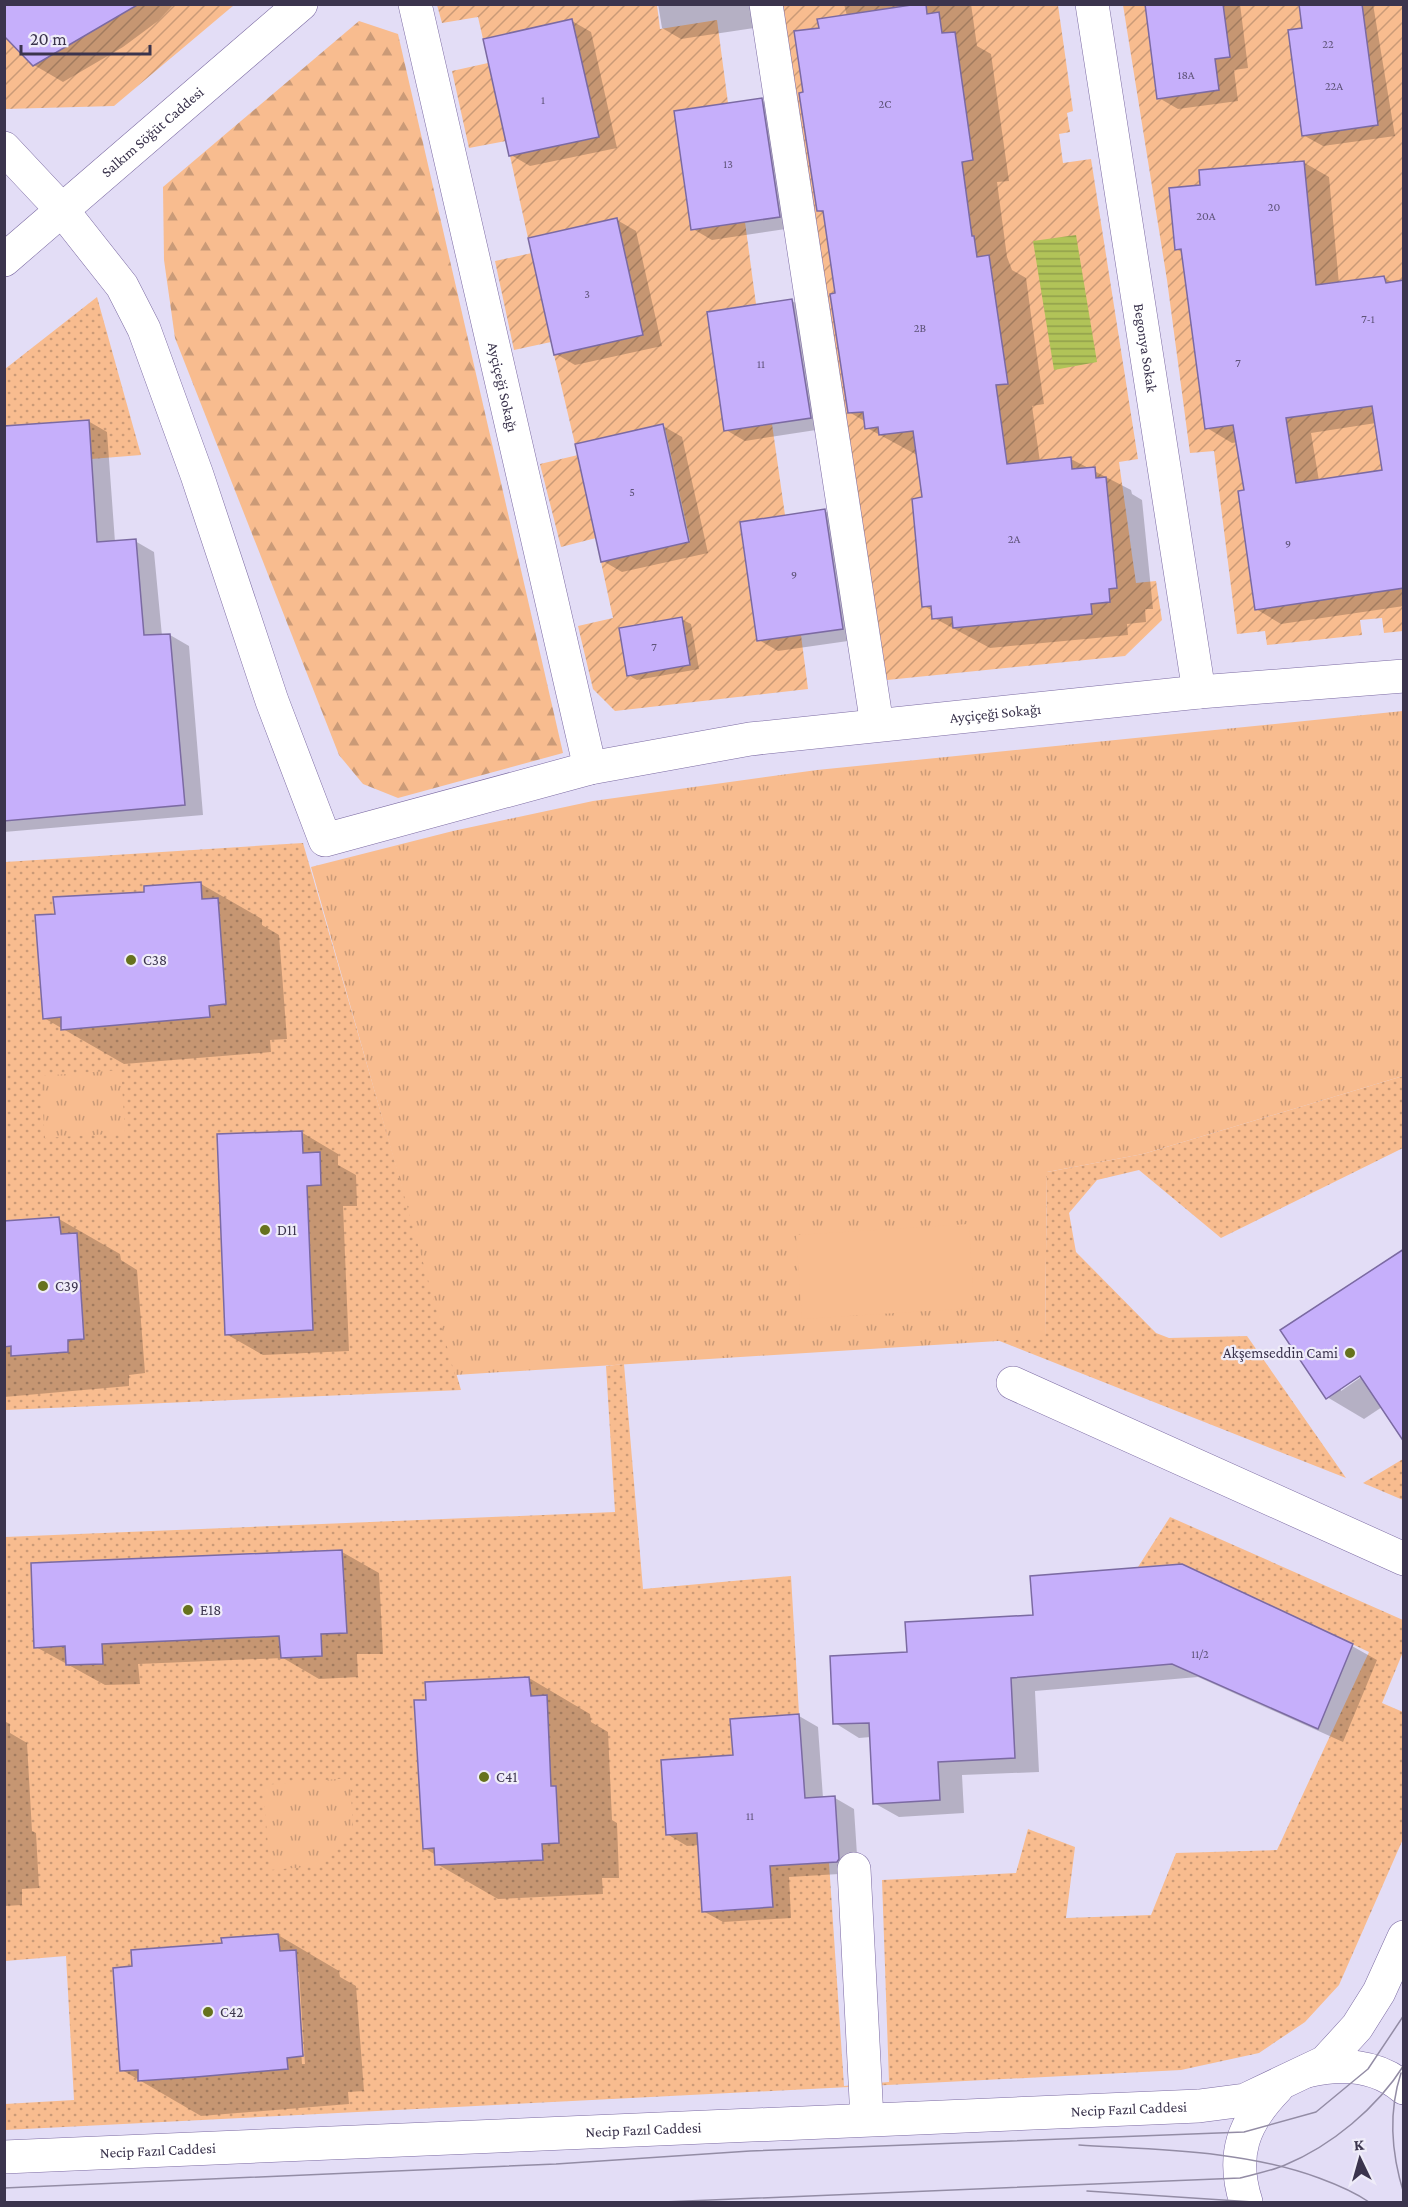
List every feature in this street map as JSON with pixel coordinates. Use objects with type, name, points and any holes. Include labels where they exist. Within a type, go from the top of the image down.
[{"type":"street","name":"Salkım Söğüt Caddesi","points":[[4,260],[301,4]]},
{"type":"street","name":"Ayçiçeği Sokağı","points":[[415,4],[590,768]]},
{"type":"street","points":[[766,4],[877,724]]},
{"type":"street","name":"Begonya Sokak","points":[[1092,4],[1199,692]]},
{"type":"street","points":[[4,148],[62,210]]},
{"type":"street","name":"Ayçiçeği Sokağı","points":[[62,210],[122,286],[144,329],[197,475],[272,701],[325,840],[590,768],[750,739],[1199,692],[1404,676]]},
{"type":"street","points":[[1013,1383],[1404,1558]]},
{"type":"street","points":[[854,1869],[867,2119]]},
{"type":"street","points":[[1246,2202],[1240,2178],[1244,2132],[1258,2108],[1294,2078],[1325,2062],[1357,2027],[1379,1992],[1404,1937]]},
{"type":"street","points":[[1294,2078],[1330,2066],[1368,2069],[1394,2080],[1404,2088]]},
{"type":"street","name":"Necip Fazıl Caddesi","points":[[4,2157],[1199,2106],[1245,2100],[1294,2078]]},
{"type":"green space","points":[[4,5],[234,5],[114,106],[5,109]]},
{"type":"green space","points":[[437,5],[657,5],[660,29],[717,20],[728,103],[674,111],[691,230],[745,222],[756,304],[707,312],[724,431],[772,424],[785,515],[740,523],[757,640],[801,635],[808,689],[615,711],[593,689],[578,626],[613,618],[601,562],[690,541],[664,424],[575,444],[554,355],[643,335],[617,218],[528,238],[510,156],[598,137],[571,19],[483,39],[478,17],[442,23]]},
{"type":"green space","points":[[780,5],[1058,5],[1073,111],[1067,113],[1070,132],[1059,134],[1063,163],[1091,159],[1138,459],[1119,462],[1136,583],[1156,581],[1162,620],[1125,656],[887,680]]},
{"type":"green space","points":[[1123,5],[1403,5],[1403,631],[1384,633],[1382,618],[1360,620],[1362,635],[1267,645],[1265,631],[1237,634],[1214,451],[1190,453],[1167,280]]},
{"type":"green space","points":[[359,21],[398,34],[563,753],[398,798],[363,784],[339,755],[175,338],[164,260],[163,187]]},
{"type":"green space","points":[[488,63],[506,141],[469,148],[452,71]]},
{"type":"green space","points":[[532,253],[551,342],[514,350],[495,261]]},
{"type":"green space","points":[[97,297],[141,455],[91,459],[88,420],[5,426],[5,369]]},
{"type":"green space","points":[[578,455],[596,538],[561,547],[540,464]]},
{"type":"green space","points":[[1403,711],[1403,1076],[1143,1154],[1047,1172],[1045,1338],[455,1375],[311,867],[453,831],[593,801],[817,770]]},
{"type":"green space","points":[[303,843],[461,1390],[5,1410],[5,862]]},
{"type":"green space","points":[[121,1070],[125,1133],[45,1138],[40,1076]]},
{"type":"green space","points":[[1403,1076],[1403,1148],[1221,1238],[1139,1170],[1097,1180],[1069,1213],[1076,1252],[1156,1333],[1169,1338],[1247,1336],[1346,1478],[997,1340],[1045,1337],[1047,1172],[1143,1154]]},
{"type":"green space","points":[[969,1224],[974,1308],[802,1319],[796,1235]]},
{"type":"green space","points":[[624,1364],[643,1589],[791,1576],[799,1714],[731,1719],[733,1755],[661,1760],[666,1835],[697,1833],[702,1912],[772,1907],[770,1866],[829,1863],[844,2086],[889,2082],[882,1880],[1016,1873],[1028,1829],[1075,1847],[1066,1918],[1151,1915],[1176,1853],[1277,1850],[1369,1652],[1182,1564],[1138,1567],[1170,1517],[1403,1620],[1403,1652],[1382,1703],[1403,1712],[1403,1839],[1339,1985],[1305,2022],[1259,2053],[1181,2070],[5,2130],[5,2104],[74,2100],[66,1956],[5,1961],[5,1537],[615,1512],[606,1366]]},
{"type":"green space","points":[[1403,1459],[1403,1500],[1363,1483]]},
{"type":"green space","points":[[350,1778],[353,1829],[319,1866],[270,1870],[263,1785]]},
{"type":"shaded area","points":[[1076,235],[1097,362],[1054,370],[1033,241]]},
{"type":"building","points":[[4,4],[139,4],[33,66],[4,36]]},
{"type":"building","points":[[926,4],[927,14],[939,12],[942,33],[955,32],[973,160],[962,162],[972,236],[974,236],[977,257],[989,255],[1008,384],[996,385],[1007,464],[1071,457],[1072,469],[1095,467],[1096,478],[1106,477],[1117,588],[1109,589],[1110,602],[1091,604],[1092,614],[953,628],[952,617],[932,619],[931,606],[922,607],[912,499],[922,497],[913,431],[879,435],[878,427],[865,429],[863,412],[848,413],[830,294],[835,293],[823,211],[817,211],[799,93],[803,92],[794,31],[819,28],[817,19]]},
{"type":"building","points":[[1145,4],[1223,4],[1230,57],[1215,59],[1219,90],[1157,99]]},
{"type":"building","points":[[1299,4],[1362,4],[1378,125],[1302,136],[1288,30],[1302,28]]},
{"type":"building","points":[[572,19],[599,137],[509,156],[483,39]]},
{"type":"building","points":[[762,98],[780,217],[691,230],[674,111]]},
{"type":"building","points":[[1304,161],[1316,285],[1384,276],[1386,283],[1404,280],[1404,588],[1255,610],[1238,491],[1244,490],[1233,425],[1205,429],[1181,249],[1175,250],[1169,188],[1200,185],[1199,170]],"holes":[[[1372,406],[1382,470],[1296,483],[1286,418]]]},
{"type":"building","points":[[617,218],[643,335],[554,355],[528,238]]},
{"type":"building","points":[[792,299],[811,418],[724,431],[707,312]]},
{"type":"building","points":[[89,420],[97,542],[136,539],[144,635],[170,634],[185,805],[4,821],[4,426]]},
{"type":"building","points":[[663,424],[689,542],[601,562],[575,444]]},
{"type":"building","points":[[825,509],[843,629],[757,641],[740,522]]},
{"type":"building","points":[[682,617],[690,665],[627,676],[619,628]]},
{"type":"building","name":"C38","points":[[201,882],[202,899],[218,898],[226,1004],[209,1006],[210,1017],[61,1030],[61,1017],[43,1019],[35,915],[55,914],[53,897],[144,892],[144,886]]},
{"type":"building","name":"D11","points":[[302,1131],[303,1153],[320,1152],[321,1185],[307,1186],[313,1330],[225,1335],[217,1134]]},
{"type":"building","name":"C39","points":[[59,1217],[61,1234],[77,1233],[84,1339],[68,1340],[68,1352],[11,1356],[11,1346],[4,1347],[4,1221]]},
{"type":"building","name":"Akşemseddin Cami","points":[[1404,1249],[1404,1442],[1360,1376],[1326,1399],[1280,1330]]},
{"type":"building","name":"E18","points":[[342,1550],[347,1633],[321,1634],[322,1656],[281,1658],[279,1636],[102,1644],[103,1664],[66,1665],[65,1646],[34,1648],[31,1563]]},
{"type":"building","points":[[1182,1564],[1353,1644],[1318,1729],[1172,1664],[1011,1678],[1015,1758],[938,1762],[940,1800],[873,1804],[869,1723],[833,1724],[830,1656],[907,1652],[905,1622],[1033,1615],[1030,1576]]},
{"type":"building","name":"C41","points":[[529,1677],[531,1696],[547,1695],[551,1786],[556,1786],[559,1843],[542,1844],[543,1860],[435,1865],[434,1848],[423,1849],[414,1700],[426,1700],[425,1682]]},
{"type":"building","points":[[799,1714],[805,1798],[835,1796],[839,1859],[837,1862],[770,1866],[773,1907],[702,1912],[697,1833],[666,1835],[661,1760],[733,1755],[730,1719]]},
{"type":"building","name":"C42","points":[[278,1934],[280,1951],[296,1950],[303,2056],[287,2058],[288,2069],[196,2077],[138,2081],[138,2070],[120,2071],[113,1968],[132,1966],[131,1950],[222,1943],[221,1938]]},
{"type":"tram line","points":[[4,2188],[556,2164],[750,2151],[1244,2132],[1316,2112],[1368,2069],[1404,2015]]},
{"type":"tram line","points":[[663,2202],[1240,2178],[1285,2165],[1336,2136],[1367,2111],[1404,2065]]},
{"type":"tram line","points":[[1401,2073],[1394,2103],[1393,2134],[1394,2150],[1404,2194]]},
{"type":"tram line","points":[[1079,2145],[1170,2150],[1260,2162],[1319,2178],[1345,2188],[1369,2202]]},
{"type":"tram line","points":[[1087,2191],[1253,2202]]},
{"type":"place","name":"C38","points":[[131,960]]},
{"type":"place","name":"D11","points":[[265,1230]]},
{"type":"place","name":"C39","points":[[43,1286]]},
{"type":"place","name":"Akşemseddin Cami","points":[[1350,1353]]},
{"type":"place","name":"E18","points":[[188,1610]]},
{"type":"place","name":"C41","points":[[484,1777]]},
{"type":"place","name":"C42","points":[[208,2012]]}]
